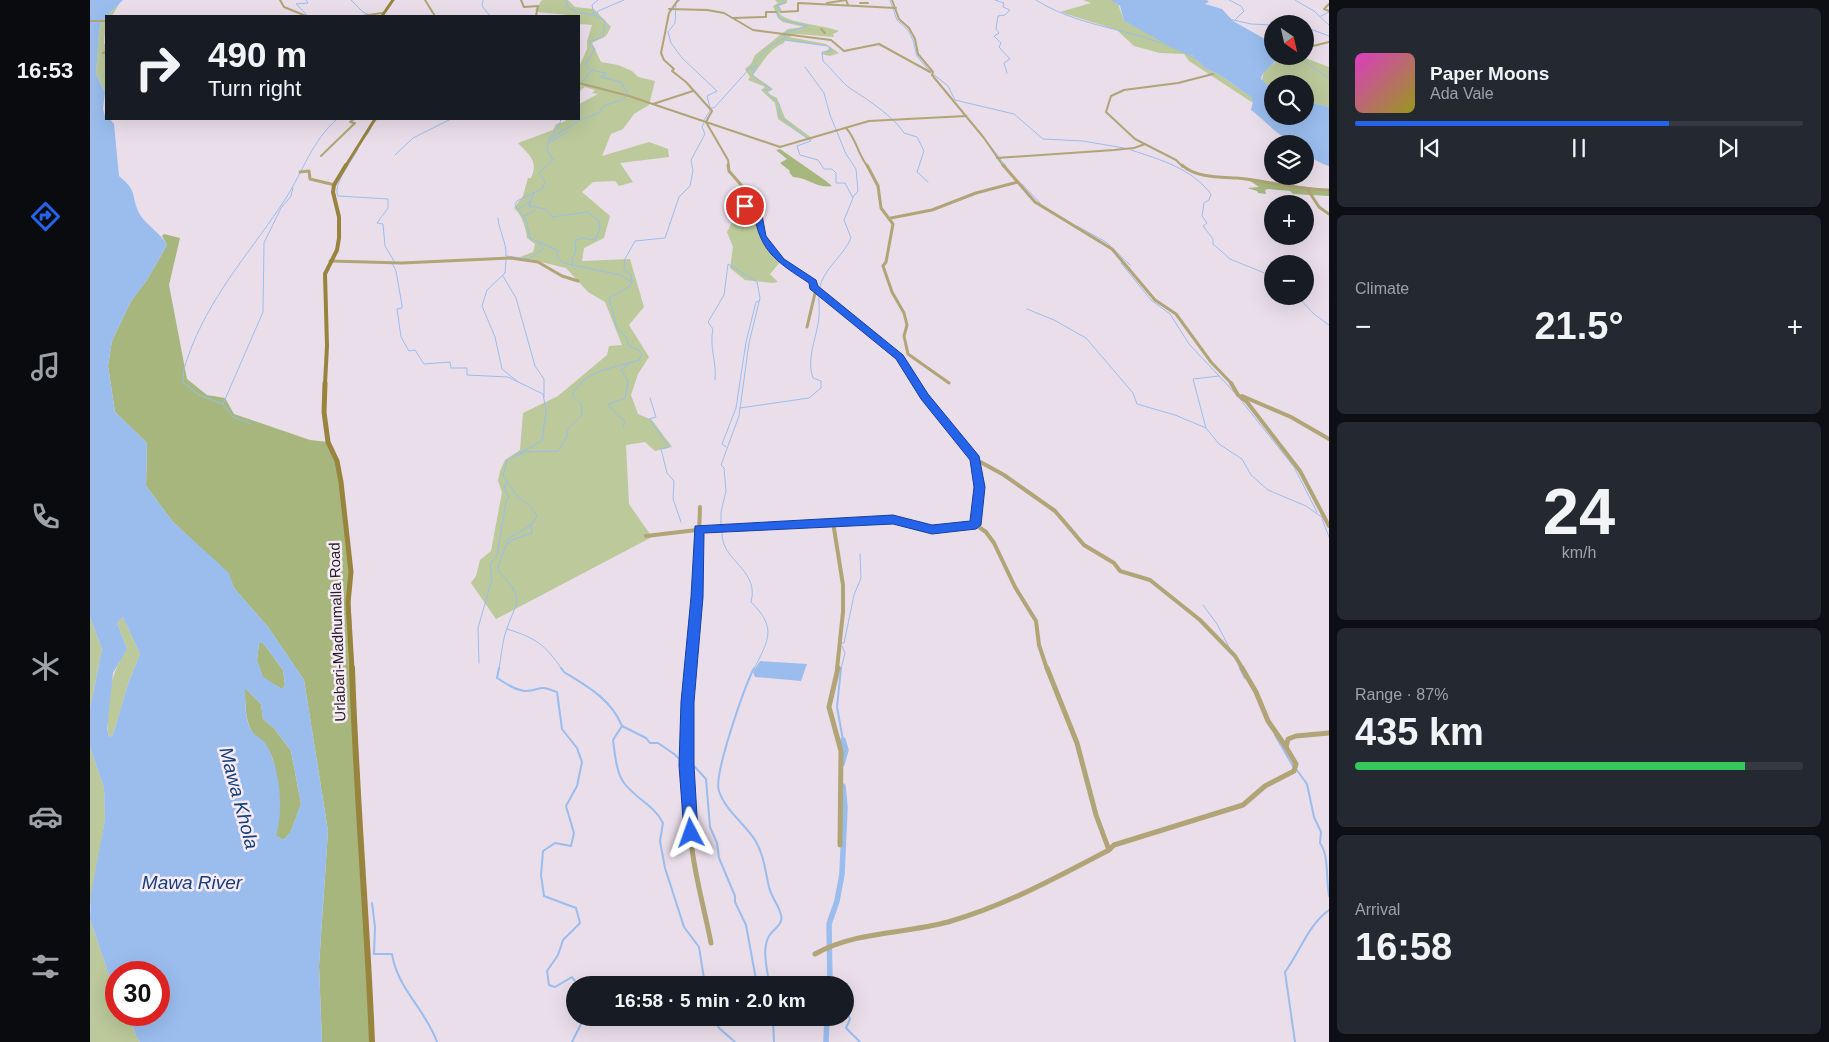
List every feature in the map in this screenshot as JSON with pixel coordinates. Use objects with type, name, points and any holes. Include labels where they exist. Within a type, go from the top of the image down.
[{"type":"main road","points":[[382,15],[393,0]]},
{"type":"main road","points":[[335,184],[374,120]]},
{"type":"main road","name":"Urlabari-Madhumalla Road","points":[[335,184],[333,192],[339,217],[339,238],[337,250],[325,274],[327,346],[324,412],[328,442],[337,461],[341,482],[351,572],[348,603],[355,764],[367,923],[372,1042]]},
{"type":"street","points":[[280,0],[284,7],[304,15]]},
{"type":"street","points":[[425,0],[434,15]]},
{"type":"street","points":[[520,0],[524,7],[538,6],[536,15]]},
{"type":"street","points":[[678,0],[669,9],[665,26],[666,35],[661,53],[664,60],[674,69],[672,71],[712,111],[706,122]]},
{"type":"street","points":[[892,0],[899,19],[909,28],[915,40],[918,54],[933,71],[932,74]]},
{"type":"street","points":[[781,12],[798,11],[797,3],[827,3],[828,5],[868,3]]},
{"type":"street","points":[[848,4],[896,8]]},
{"type":"street","points":[[1329,4],[1324,10],[1329,11]]},
{"type":"street","points":[[669,9],[707,10],[724,13],[755,30],[831,40],[844,51],[879,44],[896,56],[922,66],[932,74],[997,158],[1042,207],[1112,249],[1155,300],[1176,314],[1211,362],[1233,385],[1238,396],[1247,402],[1286,451],[1300,471],[1329,526]]},
{"type":"street","points":[[733,18],[766,17],[766,12],[776,12]]},
{"type":"street","points":[[90,21],[105,22]]},
{"type":"street","points":[[818,32],[822,29],[825,33]]},
{"type":"street","points":[[1314,46],[1329,42]]},
{"type":"street","points":[[1213,74],[1178,83],[1124,90],[1111,96],[1106,112],[1126,132],[1194,172],[1222,179],[1241,179],[1308,190],[1329,190]]},
{"type":"street","points":[[580,83],[623,94],[780,147],[859,124],[889,119],[966,116]]},
{"type":"street","points":[[653,104],[694,91]]},
{"type":"street","points":[[321,156],[355,123],[350,122],[353,120]]},
{"type":"street","points":[[706,122],[728,160],[729,171],[742,186],[739,200],[759,217],[762,236],[781,261],[813,282],[816,289],[900,357],[924,396],[975,459],[1004,475],[1041,503],[1056,511],[1084,546],[1114,564],[1120,571],[1150,580],[1200,620],[1234,656],[1256,692],[1268,721],[1296,764],[1294,771],[1265,786],[1243,805],[1114,845],[1109,850],[968,916],[922,928],[852,939],[827,946],[814,954]]},
{"type":"street","points":[[846,128],[850,132],[860,157],[870,169],[878,186],[881,208],[890,218],[893,230],[883,266],[892,292],[904,313],[907,325],[904,336],[905,348],[908,354],[916,361],[949,383]]},
{"type":"street","points":[[997,158],[1114,150],[1145,144]]},
{"type":"street","points":[[300,172],[309,171],[310,179],[335,184]]},
{"type":"street","points":[[890,218],[932,210],[976,193],[1018,182]]},
{"type":"street","points":[[1308,190],[1319,207],[1329,214]]},
{"type":"street","points":[[330,261],[402,263],[511,258],[538,262],[562,276],[578,281]]},
{"type":"street","points":[[807,327],[816,289]]},
{"type":"street","points":[[1238,396],[1254,400],[1291,417],[1329,439]]},
{"type":"street","points":[[975,459],[980,487],[976,525]]},
{"type":"street","points":[[700,507],[697,597],[687,702],[686,765],[692,849],[711,943]]},
{"type":"street","points":[[646,536],[699,529],[893,520],[932,529],[976,525],[986,532],[994,543],[1014,586],[1036,622],[1039,645],[1059,702],[1077,743],[1096,815],[1109,850]]},
{"type":"street","points":[[833,522],[840,556],[843,585],[843,612],[838,646],[839,661],[829,707],[842,751],[839,778],[840,845]]},
{"type":"street","points":[[1286,747],[1288,739],[1296,736],[1329,733]]},
{"type":"green space","points":[[542,0],[568,0],[575,7],[594,9],[611,27],[606,36],[592,43],[601,62],[618,65],[632,71],[638,77],[655,81],[649,105],[634,114],[623,129],[611,134],[602,156],[649,142],[668,149],[669,157],[620,163],[633,182],[619,186],[615,181],[593,182],[582,192],[610,216],[604,238],[584,248],[582,261],[630,259],[644,307],[629,325],[649,357],[638,374],[631,395],[638,414],[652,420],[672,447],[655,451],[645,442],[626,445],[629,504],[652,537],[496,619],[471,583],[476,576],[480,560],[491,551],[502,492],[498,481],[500,471],[505,460],[520,450],[523,413],[558,396],[607,355],[609,346],[622,345],[605,302],[588,292],[566,268],[520,257],[533,252],[535,244],[527,238],[525,226],[514,208],[523,196],[528,178],[531,178],[534,167],[532,159],[518,143],[553,130],[556,124],[566,120],[580,120],[580,103],[598,94],[592,93],[595,90],[585,87],[580,91],[580,65],[587,49],[587,41],[592,25],[580,24],[580,15],[537,12],[535,10]]},
{"type":"green space","points":[[775,0],[787,0],[787,3],[779,6],[782,11],[779,13],[789,19],[839,31],[833,34],[834,37],[797,34],[789,37],[826,44],[839,53],[830,56],[821,54],[829,49],[828,46],[785,40],[784,43],[770,52],[753,75],[773,89],[767,93],[777,98],[785,118],[813,139],[809,140],[778,119],[775,103],[761,90],[765,87],[748,80],[750,77],[745,69],[751,64],[755,55],[788,29],[804,27],[783,22],[778,18],[773,6],[778,3]]},
{"type":"green space","points":[[1083,0],[1111,0],[1118,4],[1124,21],[1192,55],[1205,68],[1220,75],[1251,97],[1253,103],[1189,61],[1184,54],[1160,53],[1134,46],[1117,30],[1060,12],[1091,3]]},
{"type":"green space","points":[[119,4],[113,15],[108,15]]},
{"type":"green space","points":[[105,18],[105,92],[96,74],[101,22]]},
{"type":"green space","points":[[1314,61],[1329,67],[1329,107],[1314,103],[1314,75],[1264,75],[1264,83],[1262,81],[1264,70],[1272,65],[1314,65]]},
{"type":"green space","points":[[780,149],[832,186],[822,186],[793,177],[790,171],[780,163],[787,159],[776,150]]},
{"type":"green space","points":[[1247,179],[1264,181],[1264,185],[1292,185],[1329,190],[1329,196],[1293,194],[1290,191],[1268,189],[1265,190],[1266,194],[1247,188],[1259,187]]},
{"type":"green space","points":[[731,208],[744,213],[750,210],[759,217],[762,236],[781,261],[770,274],[778,282],[745,280],[730,268],[733,247],[727,232],[732,222]]},
{"type":"green space","points":[[164,234],[180,238],[169,285],[187,379],[207,395],[225,398],[234,414],[310,440],[328,442],[337,461],[348,552],[372,1042],[322,1042],[319,966],[328,831],[304,680],[268,627],[234,588],[228,573],[173,522],[146,486],[147,443],[115,412],[108,366],[112,341],[131,301],[147,280],[167,245],[162,236]]},
{"type":"green space","points":[[90,617],[102,649],[90,709]]},
{"type":"green space","points":[[123,617],[140,654],[128,684],[113,735],[109,737],[107,714],[109,691],[116,669],[127,649],[117,623]]},
{"type":"green space","points":[[259,643],[263,643],[283,670],[285,685],[282,689],[263,678],[257,660]]},
{"type":"green space","points":[[245,688],[261,704],[263,719],[274,728],[291,751],[301,804],[291,831],[284,840],[276,836],[277,788],[273,760],[271,753],[253,734],[249,725]]},
{"type":"green space","points":[[90,747],[104,788],[105,820],[90,907]]},
{"type":"green space","points":[[90,919],[105,963],[105,1026],[133,1026],[140,1042],[90,1042]]},
{"type":"water","name":"Mawa River","points":[[90,0],[123,0],[108,15],[105,15],[101,22],[96,74],[105,92],[103,109],[105,120],[111,120],[114,124],[119,176],[133,192],[141,216],[167,245],[147,280],[131,301],[112,341],[108,366],[115,412],[147,443],[146,486],[173,522],[229,573],[234,588],[268,627],[304,680],[328,831],[319,966],[322,1042],[140,1042],[133,1026],[170,1026],[170,961],[105,961],[105,963],[90,919],[91,894],[105,820],[104,788],[90,747],[90,709],[102,649],[90,617]],"holes":[[[123,617],[140,654],[128,684],[113,735],[109,737],[107,728],[113,673],[127,649],[117,623]],[[259,643],[263,643],[283,670],[285,685],[282,689],[263,677],[257,660]],[[245,688],[261,704],[263,719],[274,728],[291,751],[301,804],[291,831],[284,840],[276,836],[280,814],[278,778],[266,744],[249,726]]]},
{"type":"water","points":[[1111,0],[1207,0],[1209,2],[1205,4],[1222,9],[1233,21],[1264,38],[1264,65],[1271,65],[1264,72],[1261,79],[1264,82],[1264,121],[1251,110],[1253,102],[1251,97],[1220,75],[1205,68],[1192,55],[1181,52],[1124,21],[1120,6]]},
{"type":"water","points":[[1314,103],[1329,107],[1329,166],[1314,159],[1314,135],[1281,135],[1268,125],[1314,125]]},
{"type":"water","points":[[760,661],[807,664],[801,681],[755,677],[753,672]]},
{"type":"waterway","points":[[306,0],[308,3],[296,4],[307,15]]},
{"type":"waterway","points":[[351,0],[363,12],[370,15]]},
{"type":"waterway","points":[[483,0],[482,6],[489,15]]},
{"type":"waterway","points":[[565,0],[568,3],[566,6],[571,9],[596,16]]},
{"type":"waterway","points":[[594,15],[592,5],[598,0]]},
{"type":"waterway","points":[[596,16],[598,11],[624,0]]},
{"type":"waterway","points":[[680,0],[676,3],[675,23],[668,32],[671,43],[682,58],[717,91],[707,96],[710,108],[714,108],[750,68]]},
{"type":"waterway","points":[[750,68],[757,66],[755,62],[769,47],[786,37],[782,34],[807,26],[780,19],[777,13],[780,8],[776,6],[785,3],[782,0]]},
{"type":"waterway","points":[[890,0],[897,20],[908,30],[913,40],[917,56],[931,73]]},
{"type":"waterway","points":[[995,0],[1004,3],[1003,7],[1010,10],[1005,15],[998,16],[996,29],[999,33],[994,36],[1001,43],[999,47],[1010,59],[1004,63],[1007,73]]},
{"type":"waterway","points":[[1036,0],[1074,18],[1156,41],[1196,59]]},
{"type":"waterway","points":[[1229,0],[1241,6],[1244,11],[1235,20]]},
{"type":"waterway","points":[[1295,0],[1314,11],[1329,25]]},
{"type":"waterway","points":[[1321,16],[1329,12]]},
{"type":"waterway","points":[[573,265],[564,263],[558,258],[557,250],[530,238],[526,220],[515,205],[517,201],[543,188],[545,182],[539,173],[553,160],[547,150],[549,139],[579,121],[599,113],[603,106],[622,100],[628,94],[621,82],[601,77],[606,73],[591,70],[585,64],[595,49],[589,42],[603,37],[605,21],[596,16]]},
{"type":"waterway","points":[[1229,19],[1264,25]]},
{"type":"waterway","points":[[1314,30],[1329,36]]},
{"type":"waterway","points":[[784,40],[828,46],[832,51],[822,52],[823,61],[841,80],[887,115],[904,133],[917,137],[924,151],[917,172],[928,182]]},
{"type":"waterway","points":[[1309,65],[1329,78]]},
{"type":"waterway","points":[[805,67],[824,93],[830,115],[846,154],[856,169],[858,191],[853,197]]},
{"type":"waterway","points":[[740,408],[809,398],[821,388],[821,381],[813,378],[811,370],[819,317],[820,287],[827,271],[851,238],[844,220],[853,198],[845,183],[836,183],[836,173],[832,169],[824,169],[818,160],[800,155],[797,146],[811,141],[780,117],[779,104],[765,90],[771,89],[752,75],[755,70],[750,68]]},
{"type":"waterway","points":[[582,82],[591,71]]},
{"type":"waterway","points":[[933,74],[948,86],[955,100],[1014,114],[1043,139],[1083,141],[1124,148]]},
{"type":"waterway","points":[[954,101],[999,157]]},
{"type":"waterway","points":[[704,120],[710,111]]},
{"type":"waterway","points":[[223,404],[199,395],[183,382],[184,368],[192,346],[201,325],[223,288],[286,198],[321,137],[336,120]]},
{"type":"waterway","points":[[373,124],[376,120]]},
{"type":"waterway","points":[[395,155],[413,138],[449,120]]},
{"type":"waterway","points":[[550,137],[558,129],[561,120]]},
{"type":"waterway","points":[[632,281],[631,275],[624,270],[625,259],[635,241],[665,238],[679,197],[690,186],[693,170],[691,160],[705,134],[702,127],[704,123]]},
{"type":"waterway","points":[[367,135],[371,128]]},
{"type":"waterway","points":[[549,142],[567,132]]},
{"type":"waterway","points":[[358,149],[340,179],[337,191],[338,196],[388,199],[388,208],[377,223],[383,224],[385,246],[394,261]]},
{"type":"waterway","points":[[1131,150],[1175,166],[1203,185],[1211,194],[1209,200],[1204,203],[1202,216],[1207,223],[1203,226],[1213,239],[1213,244],[1230,259],[1264,273]]},
{"type":"waterway","points":[[1000,159],[1006,166]]},
{"type":"waterway","points":[[1022,184],[1040,203]]},
{"type":"waterway","points":[[223,404],[263,312],[264,243],[281,208],[291,196],[293,188]]},
{"type":"waterway","points":[[534,193],[529,206],[545,209],[552,217],[587,212],[599,221],[600,229],[595,240],[581,238],[575,241],[576,252],[572,258],[573,265]]},
{"type":"waterway","points":[[519,209],[530,202]]},
{"type":"waterway","points":[[524,216],[535,210]]},
{"type":"waterway","points":[[498,218],[506,256],[529,259],[543,249],[539,243]]},
{"type":"waterway","points":[[1077,226],[1106,242],[1130,265]]},
{"type":"waterway","points":[[506,260],[505,273],[487,290],[482,306],[495,337],[502,369],[517,381]]},
{"type":"waterway","points":[[392,263],[396,271],[402,305],[402,308],[397,309],[401,337],[409,351],[415,350],[424,364],[450,362],[451,368],[467,368],[467,375],[508,377],[543,394],[546,411],[542,441],[516,455]]},
{"type":"waterway","points":[[1121,263],[1151,300],[1170,314],[1189,344],[1219,376]]},
{"type":"waterway","points":[[715,380],[712,342],[713,329],[708,322],[724,295],[728,264],[757,282],[760,298],[749,343],[740,408]]},
{"type":"waterway","points":[[499,669],[505,634],[517,601],[513,588],[498,571],[498,567],[508,539],[532,524],[537,516],[531,507],[516,495],[503,475],[507,460],[525,452],[558,451],[567,436],[567,430],[581,416],[582,405],[572,395],[584,380],[601,371],[639,360],[642,355],[639,350],[629,346],[627,338],[617,328],[609,298],[629,287],[632,282],[620,275],[573,265]]},
{"type":"waterway","points":[[503,276],[516,298],[535,366],[544,379],[544,397]]},
{"type":"waterway","points":[[726,447],[722,444],[736,408],[746,342],[756,302],[759,301]]},
{"type":"waterway","points":[[1306,305],[1329,325]]},
{"type":"waterway","points":[[1027,309],[1054,320],[1086,338],[1133,393],[1137,404],[1175,415],[1206,428]]},
{"type":"waterway","points":[[623,428],[625,421],[609,407],[609,404],[625,398],[628,381],[621,370],[630,363]]},
{"type":"waterway","points":[[1206,428],[1193,379],[1219,376]]},
{"type":"waterway","points":[[1219,376],[1234,392]]},
{"type":"waterway","points":[[650,398],[656,417],[649,419],[669,447],[661,449],[667,473],[674,481],[673,499],[681,522]]},
{"type":"waterway","points":[[1240,399],[1294,467],[1317,512]]},
{"type":"waterway","points":[[223,404],[233,417],[251,424]]},
{"type":"waterway","points":[[721,525],[721,512],[726,491],[724,468],[721,465],[739,416],[740,408]]},
{"type":"waterway","points":[[1206,428],[1219,444],[1242,459],[1251,475],[1268,490],[1306,506],[1323,518]]},
{"type":"waterway","points":[[479,663],[478,628],[492,579],[490,564],[497,556],[506,501],[509,497],[504,488],[506,483]]},
{"type":"waterway","points":[[1322,519],[1329,537]]},
{"type":"waterway","points":[[508,544],[512,540],[532,533],[531,525]]},
{"type":"waterway","points":[[722,529],[726,548],[747,575],[751,583],[751,602],[765,619],[767,627],[768,634],[764,650],[754,669]]},
{"type":"waterway","points":[[841,643],[844,643],[854,595],[861,578],[860,554]]},
{"type":"waterway","points":[[1203,605],[1217,624],[1230,649]]},
{"type":"waterway","points":[[507,629],[539,643],[550,653],[562,669]]},
{"type":"waterway","points":[[841,669],[845,653],[842,646]]},
{"type":"waterway","points":[[1238,665],[1240,669]]},
{"type":"waterway","points":[[499,668],[497,678],[522,691],[543,688],[557,692],[562,729],[577,748],[582,762],[577,786],[566,806],[574,833],[571,846],[555,843],[543,851],[541,875],[544,896],[576,908],[580,923],[563,940],[558,955],[547,971],[549,985],[555,987],[566,981]]},
{"type":"waterway","points":[[561,668],[564,672],[598,694],[612,708],[622,726]]},
{"type":"waterway","points":[[754,668],[731,730],[718,782],[722,798],[751,834],[758,846],[770,891],[782,918],[769,936],[765,947],[768,976]]},
{"type":"waterway","points":[[841,668],[837,707],[843,740]]},
{"type":"waterway","points":[[1240,668],[1245,678]]},
{"type":"waterway","points":[[622,726],[646,738],[650,743],[658,743],[685,764]]},
{"type":"waterway","points":[[622,726],[613,740],[619,774],[629,789],[655,811],[663,823],[660,841],[665,868],[684,927],[699,947],[704,976]]},
{"type":"waterway","points":[[1275,735],[1293,766]]},
{"type":"waterway","points":[[842,764],[846,750],[843,740]]},
{"type":"waterway","points":[[688,765],[694,766],[706,779],[710,827],[717,843],[719,858],[735,896],[735,902],[746,925],[755,976]]},
{"type":"waterway","points":[[1296,769],[1307,784],[1314,817],[1321,832],[1320,843],[1325,854],[1329,896]]},
{"type":"waterway","points":[[830,976],[829,924],[837,901],[842,874],[845,807],[843,786]]},
{"type":"waterway","points":[[372,903],[375,927],[374,954],[392,954],[400,978],[432,1030],[437,1042]]},
{"type":"waterway","points":[[1295,1042],[1285,972],[1315,923],[1329,910]]},
{"type":"waterway","points":[[572,1042],[580,1026]]},
{"type":"waterway","points":[[718,1026],[735,1042]]},
{"type":"waterway","points":[[773,1026],[774,1042]]},
{"type":"waterway","points":[[826,1042],[827,1026]]},
{"type":"waterway","points":[[847,1026],[846,1028],[860,1042]]},
{"type":"route","points":[[691,833],[686,765],[687,702],[697,597],[699,529],[893,520],[932,529],[976,525],[980,487],[975,459],[924,396],[900,357],[813,287],[813,282],[781,261],[762,236],[759,217],[745,206]]},
{"type":"water label","name":"Mawa Khola","points":[[239,798]]}]
